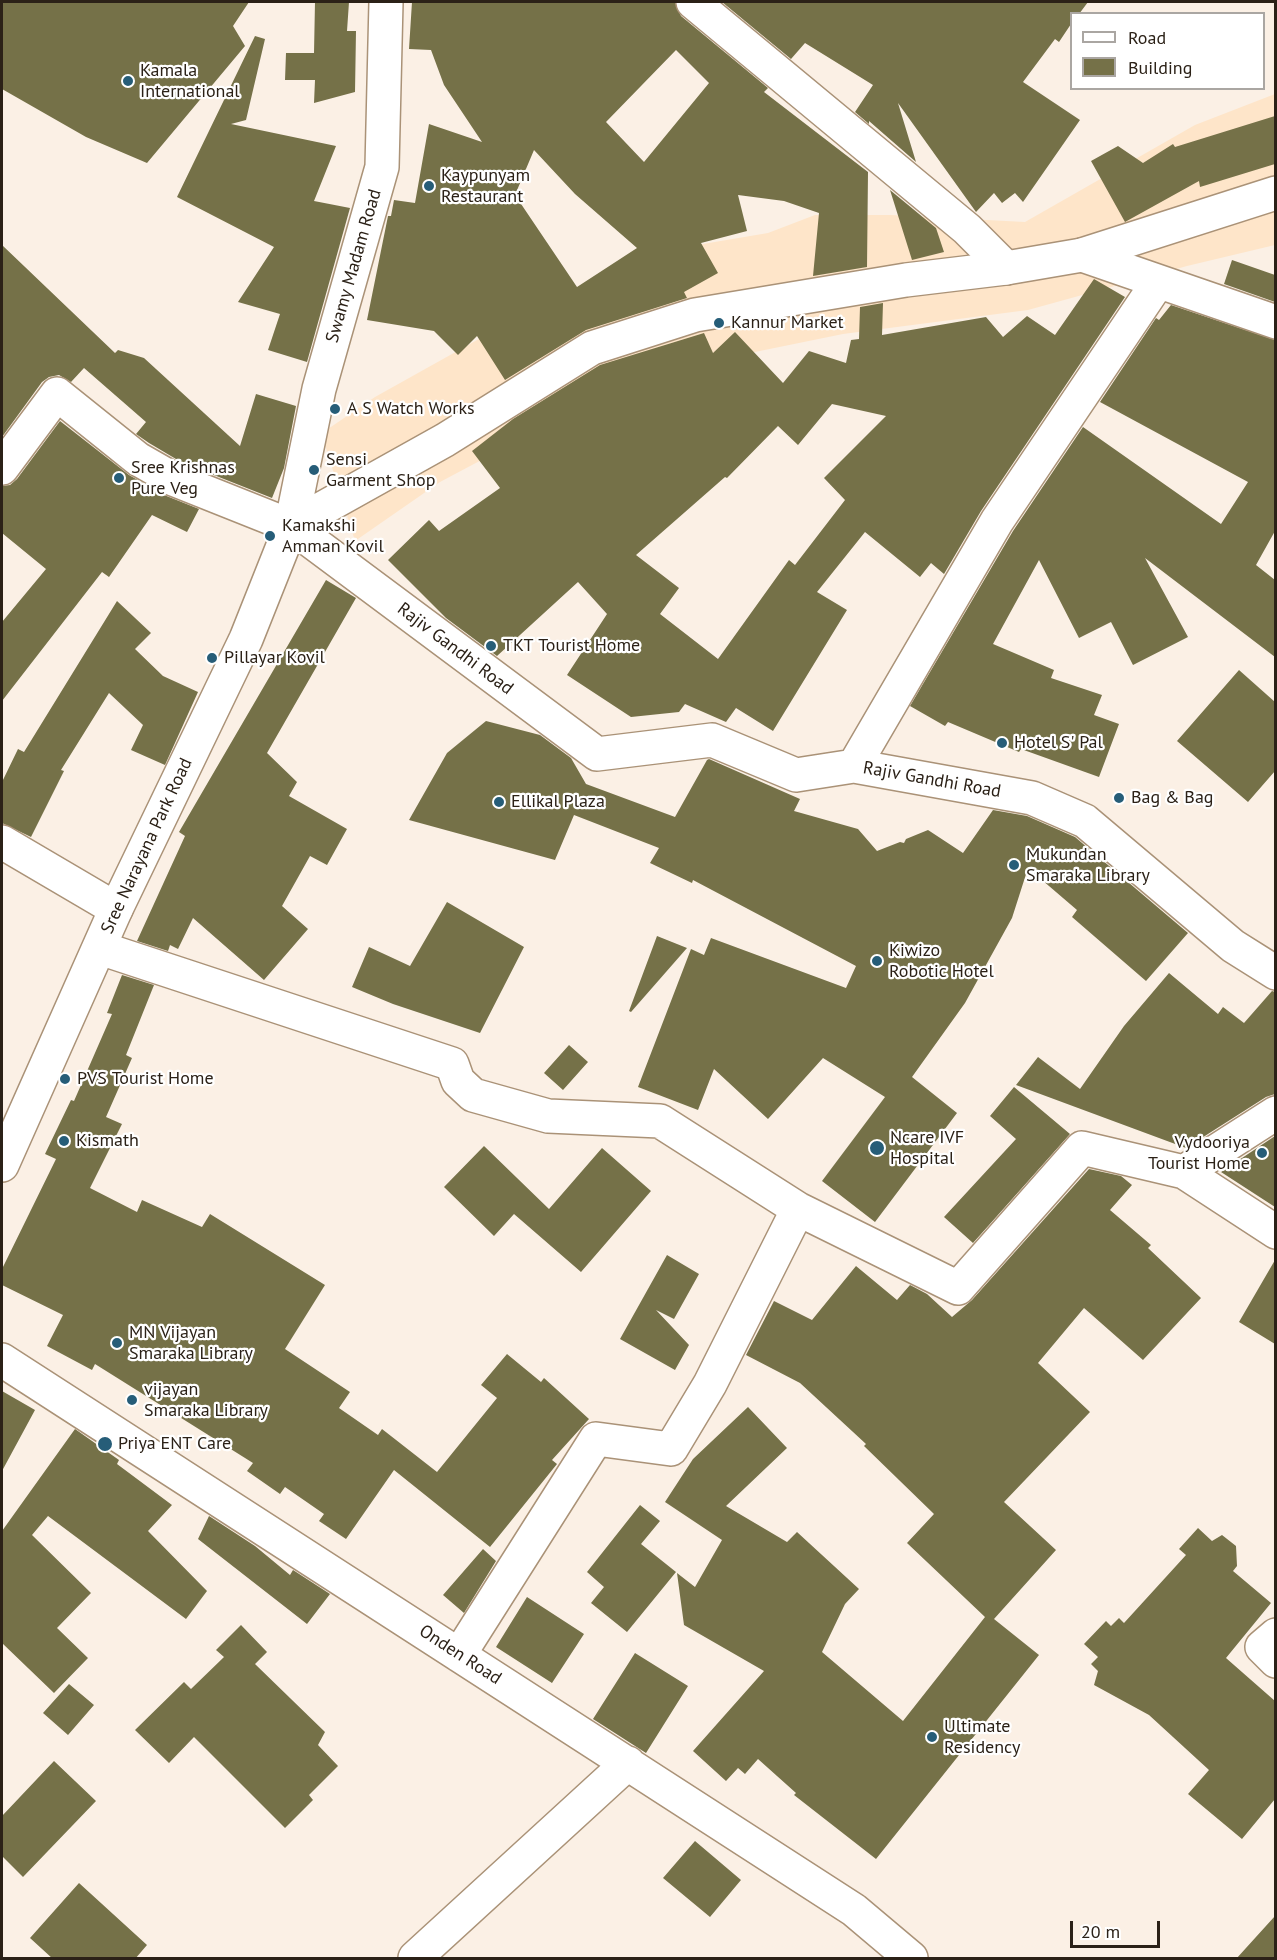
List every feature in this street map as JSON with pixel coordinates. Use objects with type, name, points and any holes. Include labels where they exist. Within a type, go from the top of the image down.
[{"type":"street","name":"Swamy Madam Road","points":[[291,526],[319,389],[382,167],[386,2]]},
{"type":"street","points":[[693,2],[967,229],[1006,268]]},
{"type":"street","points":[[291,526],[445,440],[592,348],[695,315],[906,280],[1006,268],[1082,255],[1275,192]]},
{"type":"street","points":[[1082,255],[1275,322]]},
{"type":"street","points":[[854,766],[997,521],[1158,282]]},
{"type":"street","name":"Rajiv Gandhi Road","points":[[2,468],[57,394],[138,459],[173,480],[291,526],[597,754],[712,740],[796,775],[854,766],[1032,798],[1085,821],[1233,945],[1275,973]]},
{"type":"street","name":"Sree Narayana Park Road","points":[[2,1163],[116,909],[246,639],[291,526]]},
{"type":"street","points":[[2,842],[116,909]]},
{"type":"street","points":[[100,948],[452,1064],[458,1081],[473,1095],[548,1116],[660,1121],[798,1209],[958,1288],[1082,1148],[1184,1172],[1275,1232]]},
{"type":"street","points":[[1184,1172],[1275,1113]]},
{"type":"street","points":[[459,1655],[596,1440],[671,1449],[710,1383],[798,1209]]},
{"type":"street","name":"Onden Road","points":[[2,1360],[854,1910],[911,1959]]},
{"type":"street","points":[[1275,1635],[1262,1647],[1275,1661]]},
{"type":"street","points":[[415,1959],[628,1763]]},
{"type":"shaded area","name":"Kannur Market","points":[[1275,94],[1275,245],[1187,266],[1028,310],[843,334],[657,372],[553,422],[440,482],[355,541],[320,429],[322,433],[375,397],[529,311],[697,245],[768,233],[815,215],[891,215],[1025,222],[1195,125]]},
{"type":"building","name":"Kamala International","points":[[2,2],[249,2],[233,26],[245,46],[147,163],[86,137],[2,89]]},
{"type":"building","points":[[315,2],[349,2],[347,31],[356,31],[355,92],[314,103],[315,80],[285,80],[286,53],[314,53]]},
{"type":"building","points":[[412,2],[675,2],[681,16],[768,88],[764,92],[868,172],[867,267],[813,276],[819,213],[784,201],[738,195],[747,231],[701,243],[718,273],[684,292],[687,298],[586,330],[505,380],[477,336],[458,355],[434,331],[367,320],[388,216],[391,216],[394,200],[415,203],[429,124],[482,142],[444,85],[431,50],[409,49]],"holes":[[[676,50],[709,83],[644,162],[606,122]],[[534,150],[575,194],[637,248],[577,287],[515,195]]]},
{"type":"building","points":[[722,2],[1088,2],[1080,12],[1070,12],[1070,26],[1059,42],[1055,39],[1023,82],[1080,120],[1023,202],[1015,193],[1002,203],[994,193],[976,212],[898,103],[916,162],[869,121],[869,124],[855,112],[873,85],[805,43],[791,59]]},
{"type":"building","points":[[255,36],[265,39],[246,120],[231,124],[336,146],[314,201],[350,208],[307,362],[268,350],[280,314],[238,302],[274,247],[177,197]]},
{"type":"building","points":[[1275,116],[1275,164],[1200,187],[1199,181],[1125,222],[1091,161],[1118,146],[1143,163],[1173,144],[1175,147]]},
{"type":"building","points":[[890,190],[936,228],[944,252],[912,260]]},
{"type":"building","points":[[2,245],[115,353],[118,350],[144,358],[240,446],[256,394],[296,406],[284,468],[272,498],[181,462],[149,443],[136,434],[146,422],[84,368],[71,382],[59,375],[49,377],[42,382],[2,437]]},
{"type":"building","points":[[1232,260],[1275,275],[1275,302],[1224,284]]},
{"type":"building","points":[[1094,279],[1125,297],[981,511],[944,574],[931,563],[920,577],[865,532],[817,592],[847,610],[773,731],[736,708],[726,722],[685,704],[679,712],[631,717],[567,675],[607,614],[578,582],[497,656],[446,618],[388,560],[429,520],[439,531],[500,488],[472,451],[513,419],[600,365],[704,333],[713,353],[735,332],[783,383],[809,351],[846,363],[851,340],[859,339],[860,307],[883,303],[882,335],[986,317],[1003,337],[1027,316],[1055,335]],"holes":[[[832,404],[886,416],[824,478],[845,500],[795,565],[789,560],[718,659],[660,614],[679,588],[636,555],[725,477],[727,478],[778,426],[798,445]]]},
{"type":"building","points":[[1171,305],[1275,340],[1275,531],[1256,565],[1275,580],[1275,657],[1145,558],[1188,637],[1133,665],[1111,622],[1079,638],[1039,560],[993,644],[1054,670],[1051,678],[1102,695],[1094,715],[1119,724],[1099,777],[1021,749],[1019,752],[948,722],[945,726],[910,706],[1013,531],[1083,427],[1221,524],[1248,482],[1100,402],[1156,318],[1159,320]]},
{"type":"building","points":[[60,421],[129,475],[164,495],[199,509],[187,532],[152,515],[109,577],[102,572],[2,701],[2,622],[46,569],[2,533],[2,486],[10,485],[17,479]]},
{"type":"building","points":[[326,580],[356,598],[267,753],[297,782],[289,796],[347,829],[327,865],[310,856],[282,906],[308,929],[264,980],[193,918],[178,949],[170,945],[168,951],[137,941],[185,836],[179,832]]},
{"type":"building","points":[[117,601],[151,633],[135,649],[163,676],[198,692],[165,765],[131,750],[143,725],[109,693],[61,770],[64,771],[31,837],[2,823],[2,782],[18,749],[24,752]]},
{"type":"building","points":[[1239,670],[1275,702],[1275,771],[1248,802],[1177,741]]},
{"type":"building","points":[[486,721],[540,735],[571,758],[586,784],[675,817],[709,759],[800,799],[794,811],[858,829],[877,851],[900,842],[904,843],[906,839],[928,830],[963,853],[993,810],[1027,816],[1075,837],[1188,933],[1146,981],[1072,917],[1077,910],[1028,868],[1012,918],[965,1003],[912,1077],[957,1113],[875,1222],[822,1181],[885,1097],[823,1058],[768,1119],[714,1069],[698,1110],[638,1087],[691,949],[704,955],[711,938],[846,988],[856,966],[693,880],[692,883],[650,863],[659,848],[574,815],[555,860],[409,820],[447,753]]},
{"type":"building","points":[[447,902],[524,947],[480,1033],[393,1004],[352,987],[369,947],[410,966]]},
{"type":"building","points":[[657,936],[687,948],[631,1012],[629,1011]]},
{"type":"building","points":[[1169,973],[1218,1014],[1223,1007],[1244,1023],[1272,991],[1275,992],[1275,1094],[1266,1097],[1186,1148],[1016,1085],[1038,1057],[1080,1089],[1124,1026]]},
{"type":"building","points":[[122,975],[154,985],[126,1055],[132,1058],[106,1117],[122,1124],[90,1188],[137,1212],[142,1200],[202,1227],[210,1214],[325,1285],[285,1349],[350,1392],[339,1408],[378,1435],[382,1429],[437,1472],[497,1398],[481,1385],[507,1354],[541,1382],[544,1378],[589,1419],[552,1460],[557,1464],[490,1547],[394,1470],[346,1539],[319,1521],[324,1514],[285,1487],[280,1494],[247,1471],[253,1463],[95,1364],[92,1370],[47,1346],[63,1315],[2,1285],[2,1269],[56,1159],[45,1154],[71,1100],[74,1101],[112,1014],[107,1013]]},
{"type":"building","points":[[569,1045],[588,1062],[563,1090],[544,1073]]},
{"type":"building","points":[[1014,1087],[1070,1134],[973,1243],[944,1217],[1016,1139],[990,1116]]},
{"type":"building","name":"Vydooriya Tourist Home","points":[[1275,1136],[1275,1207],[1221,1172]]},
{"type":"building","points":[[484,1146],[549,1209],[602,1148],[651,1191],[581,1272],[514,1214],[494,1236],[444,1187]]},
{"type":"building","points":[[1089,1169],[1121,1176],[1132,1185],[1110,1210],[1151,1245],[1148,1248],[1201,1298],[1143,1360],[1084,1308],[1038,1363],[1090,1412],[1004,1502],[1056,1550],[994,1619],[1039,1655],[876,1859],[794,1795],[796,1793],[758,1759],[745,1774],[738,1768],[726,1781],[693,1751],[764,1671],[684,1625],[677,1573],[695,1587],[722,1540],[665,1502],[693,1459],[748,1407],[787,1448],[726,1506],[787,1542],[797,1532],[859,1589],[845,1604],[822,1652],[903,1721],[985,1617],[907,1543],[934,1514],[864,1446],[866,1444],[800,1383],[746,1355],[774,1301],[812,1320],[856,1266],[897,1300],[910,1285],[927,1294],[952,1317],[972,1300]]},
{"type":"building","points":[[667,1255],[699,1274],[674,1319],[656,1310],[689,1345],[675,1370],[620,1339]]},
{"type":"building","points":[[1275,1260],[1275,1344],[1239,1322]]},
{"type":"building","points":[[2,1391],[35,1410],[2,1471]]},
{"type":"building","points":[[75,1429],[119,1460],[117,1464],[172,1505],[148,1531],[207,1591],[186,1619],[48,1516],[32,1535],[91,1593],[57,1628],[88,1658],[54,1693],[2,1643],[2,1531]]},
{"type":"building","points":[[640,1505],[660,1521],[641,1544],[676,1572],[627,1632],[591,1603],[604,1587],[587,1572]]},
{"type":"building","points":[[209,1516],[255,1546],[290,1575],[293,1570],[330,1594],[307,1624],[198,1539]]},
{"type":"building","points":[[1198,1528],[1212,1541],[1222,1535],[1236,1546],[1237,1566],[1233,1571],[1271,1603],[1226,1658],[1275,1701],[1275,1799],[1242,1839],[1188,1794],[1209,1770],[1149,1715],[1094,1685],[1098,1671],[1091,1664],[1098,1657],[1084,1644],[1106,1621],[1111,1626],[1119,1618],[1124,1623],[1186,1555],[1179,1549]]},
{"type":"building","points":[[483,1549],[496,1561],[464,1613],[443,1595]]},
{"type":"building","points":[[527,1597],[584,1634],[552,1683],[496,1647]]},
{"type":"building","points":[[241,1625],[267,1652],[255,1664],[325,1732],[318,1745],[338,1766],[309,1795],[313,1800],[285,1828],[194,1737],[169,1763],[135,1730],[184,1682],[191,1689],[224,1657],[216,1650]]},
{"type":"building","points":[[635,1653],[688,1686],[646,1753],[593,1719]]},
{"type":"building","points":[[69,1684],[94,1705],[68,1735],[43,1713]]},
{"type":"building","points":[[54,1761],[96,1801],[23,1877],[2,1856],[2,1816]]},
{"type":"building","points":[[695,1841],[741,1880],[710,1917],[663,1878]]},
{"type":"building","points":[[79,1883],[147,1945],[135,1959],[53,1959],[30,1938]]},
{"type":"building","points":[[1275,1916],[1275,1959],[1236,1959]]},
{"type":"place","name":"Kamala International","points":[[128,81]]},
{"type":"place","name":"Kaypunyam Restaurant","points":[[429,186]]},
{"type":"place","name":"Kannur Market","points":[[719,323]]},
{"type":"place","name":"A S Watch Works","points":[[335,409]]},
{"type":"place","name":"Sensi Garment Shop","points":[[314,470]]},
{"type":"place","name":"Sree Krishnas Pure Veg","points":[[119,478]]},
{"type":"place","name":"Kamakshi Amman Kovil","points":[[270,536]]},
{"type":"place","name":"TKT Tourist Home","points":[[491,646]]},
{"type":"place","name":"Pillayar Kovil","points":[[212,658]]},
{"type":"place","name":"Hotel S' Pal","points":[[1002,743]]},
{"type":"place","name":"Bag & Bag","points":[[1119,798]]},
{"type":"place","name":"Ellikal Plaza","points":[[499,802]]},
{"type":"place","name":"Mukundan Smaraka Library","points":[[1014,865]]},
{"type":"place","name":"Kiwizo Robotic Hotel","points":[[877,961]]},
{"type":"place","name":"PVS Tourist Home","points":[[65,1079]]},
{"type":"place","name":"Kismath","points":[[64,1141]]},
{"type":"place","name":"Ncare IVF Hospital","points":[[877,1148]]},
{"type":"place","name":"Vydooriya Tourist Home","points":[[1262,1153]]},
{"type":"place","name":"MN Vijayan Smaraka Library","points":[[117,1343]]},
{"type":"place","name":"vijayan Smaraka Library","points":[[132,1400]]},
{"type":"place","name":"Priya ENT Care","points":[[105,1444]]},
{"type":"place","name":"Ultimate Residency","points":[[932,1737]]}]
